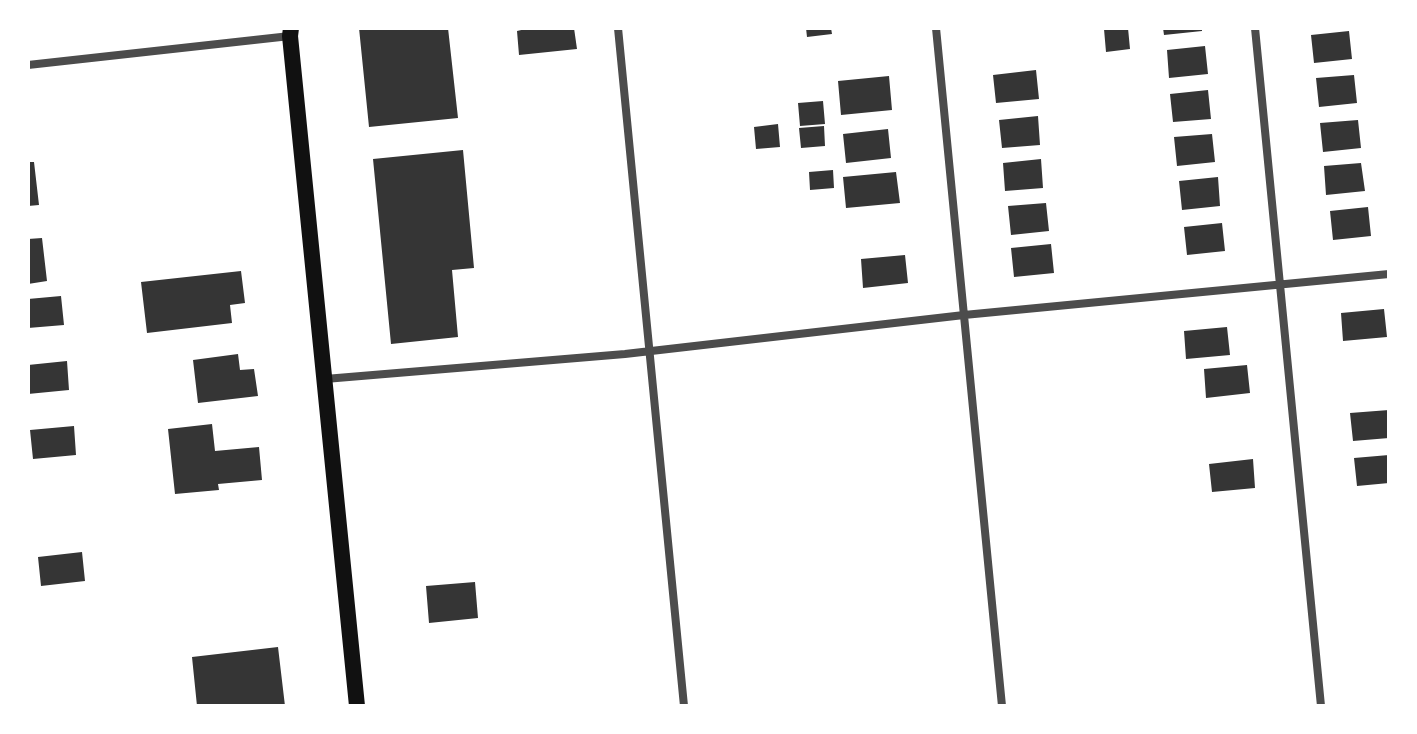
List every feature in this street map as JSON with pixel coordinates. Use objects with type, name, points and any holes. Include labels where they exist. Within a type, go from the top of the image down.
[{"type":"main road","points":[[290,32],[357,706]]},
{"type":"street","points":[[618,28],[684,706]]},
{"type":"street","points":[[936,28],[1002,706]]},
{"type":"street","points":[[1255,28],[1321,706]]},
{"type":"street","points":[[28,65],[290,32]]},
{"type":"street","points":[[325,379],[650,351],[964,315],[1389,274]]},
{"type":"building","points":[[359,28],[448,28],[458,118],[369,127]]},
{"type":"building","points":[[574,28],[577,49],[519,55],[517,31]]},
{"type":"building","points":[[806,28],[831,28],[832,34],[807,37]]},
{"type":"building","points":[[1128,28],[1130,49],[1106,52],[1104,29]]},
{"type":"building","points":[[1163,28],[1202,28],[1202,31],[1164,35]]},
{"type":"building","points":[[1349,31],[1352,59],[1314,63],[1311,35]]},
{"type":"building","points":[[1205,46],[1208,74],[1169,78],[1167,50]]},
{"type":"building","points":[[1036,70],[1039,99],[996,103],[993,75]]},
{"type":"building","points":[[1354,75],[1357,103],[1319,107],[1316,78]]},
{"type":"building","points":[[889,76],[892,110],[841,115],[838,81]]},
{"type":"building","points":[[1208,90],[1211,119],[1173,122],[1170,94]]},
{"type":"building","points":[[823,101],[825,124],[800,126],[798,103]]},
{"type":"building","points":[[1038,116],[1040,145],[1002,148],[999,120]]},
{"type":"building","points":[[1358,120],[1361,148],[1323,152],[1320,123]]},
{"type":"building","points":[[778,124],[780,147],[756,149],[754,127]]},
{"type":"building","points":[[824,126],[825,146],[801,148],[799,128]]},
{"type":"building","points":[[888,129],[891,158],[846,163],[843,134]]},
{"type":"building","points":[[1212,134],[1215,162],[1177,166],[1174,137]]},
{"type":"building","points":[[463,150],[474,268],[452,270],[458,337],[391,344],[373,159]]},
{"type":"building","points":[[1041,159],[1043,188],[1005,191],[1003,163]]},
{"type":"building","points":[[28,162],[34,162],[39,205],[28,206]]},
{"type":"building","points":[[1361,163],[1365,191],[1326,195],[1324,166]]},
{"type":"building","points":[[833,170],[834,188],[810,190],[809,172]]},
{"type":"building","points":[[896,172],[900,203],[846,208],[843,177]]},
{"type":"building","points":[[1218,177],[1220,206],[1182,210],[1179,181]]},
{"type":"building","points":[[1046,203],[1049,231],[1011,235],[1008,206]]},
{"type":"building","points":[[1368,207],[1371,236],[1333,240],[1330,211]]},
{"type":"building","points":[[1222,223],[1225,251],[1187,255],[1184,227]]},
{"type":"building","points":[[42,238],[47,281],[28,284],[28,239]]},
{"type":"building","points":[[1051,244],[1054,273],[1014,277],[1011,248]]},
{"type":"building","points":[[905,255],[908,283],[863,288],[861,259]]},
{"type":"building","points":[[241,271],[245,303],[230,305],[232,323],[147,333],[141,282]]},
{"type":"building","points":[[61,296],[64,325],[28,328],[28,299]]},
{"type":"building","points":[[1384,309],[1387,337],[1343,341],[1341,313]]},
{"type":"building","points":[[1227,327],[1230,355],[1186,359],[1184,331]]},
{"type":"building","points":[[238,354],[240,370],[254,369],[258,396],[198,403],[193,360]]},
{"type":"building","points":[[67,361],[69,390],[28,394],[28,365]]},
{"type":"building","points":[[1247,365],[1250,393],[1206,398],[1204,369]]},
{"type":"building","points":[[1389,410],[1389,438],[1353,441],[1350,413]]},
{"type":"building","points":[[212,424],[215,451],[259,447],[262,480],[218,484],[219,490],[175,494],[168,429]]},
{"type":"building","points":[[74,426],[76,455],[33,459],[30,430]]},
{"type":"building","points":[[1389,455],[1389,483],[1357,486],[1354,458]]},
{"type":"building","points":[[1253,459],[1255,488],[1212,492],[1209,464]]},
{"type":"building","points":[[82,552],[85,581],[41,586],[38,557]]},
{"type":"building","points":[[475,582],[478,618],[429,623],[426,586]]},
{"type":"building","points":[[278,647],[285,706],[197,706],[192,657]]}]
